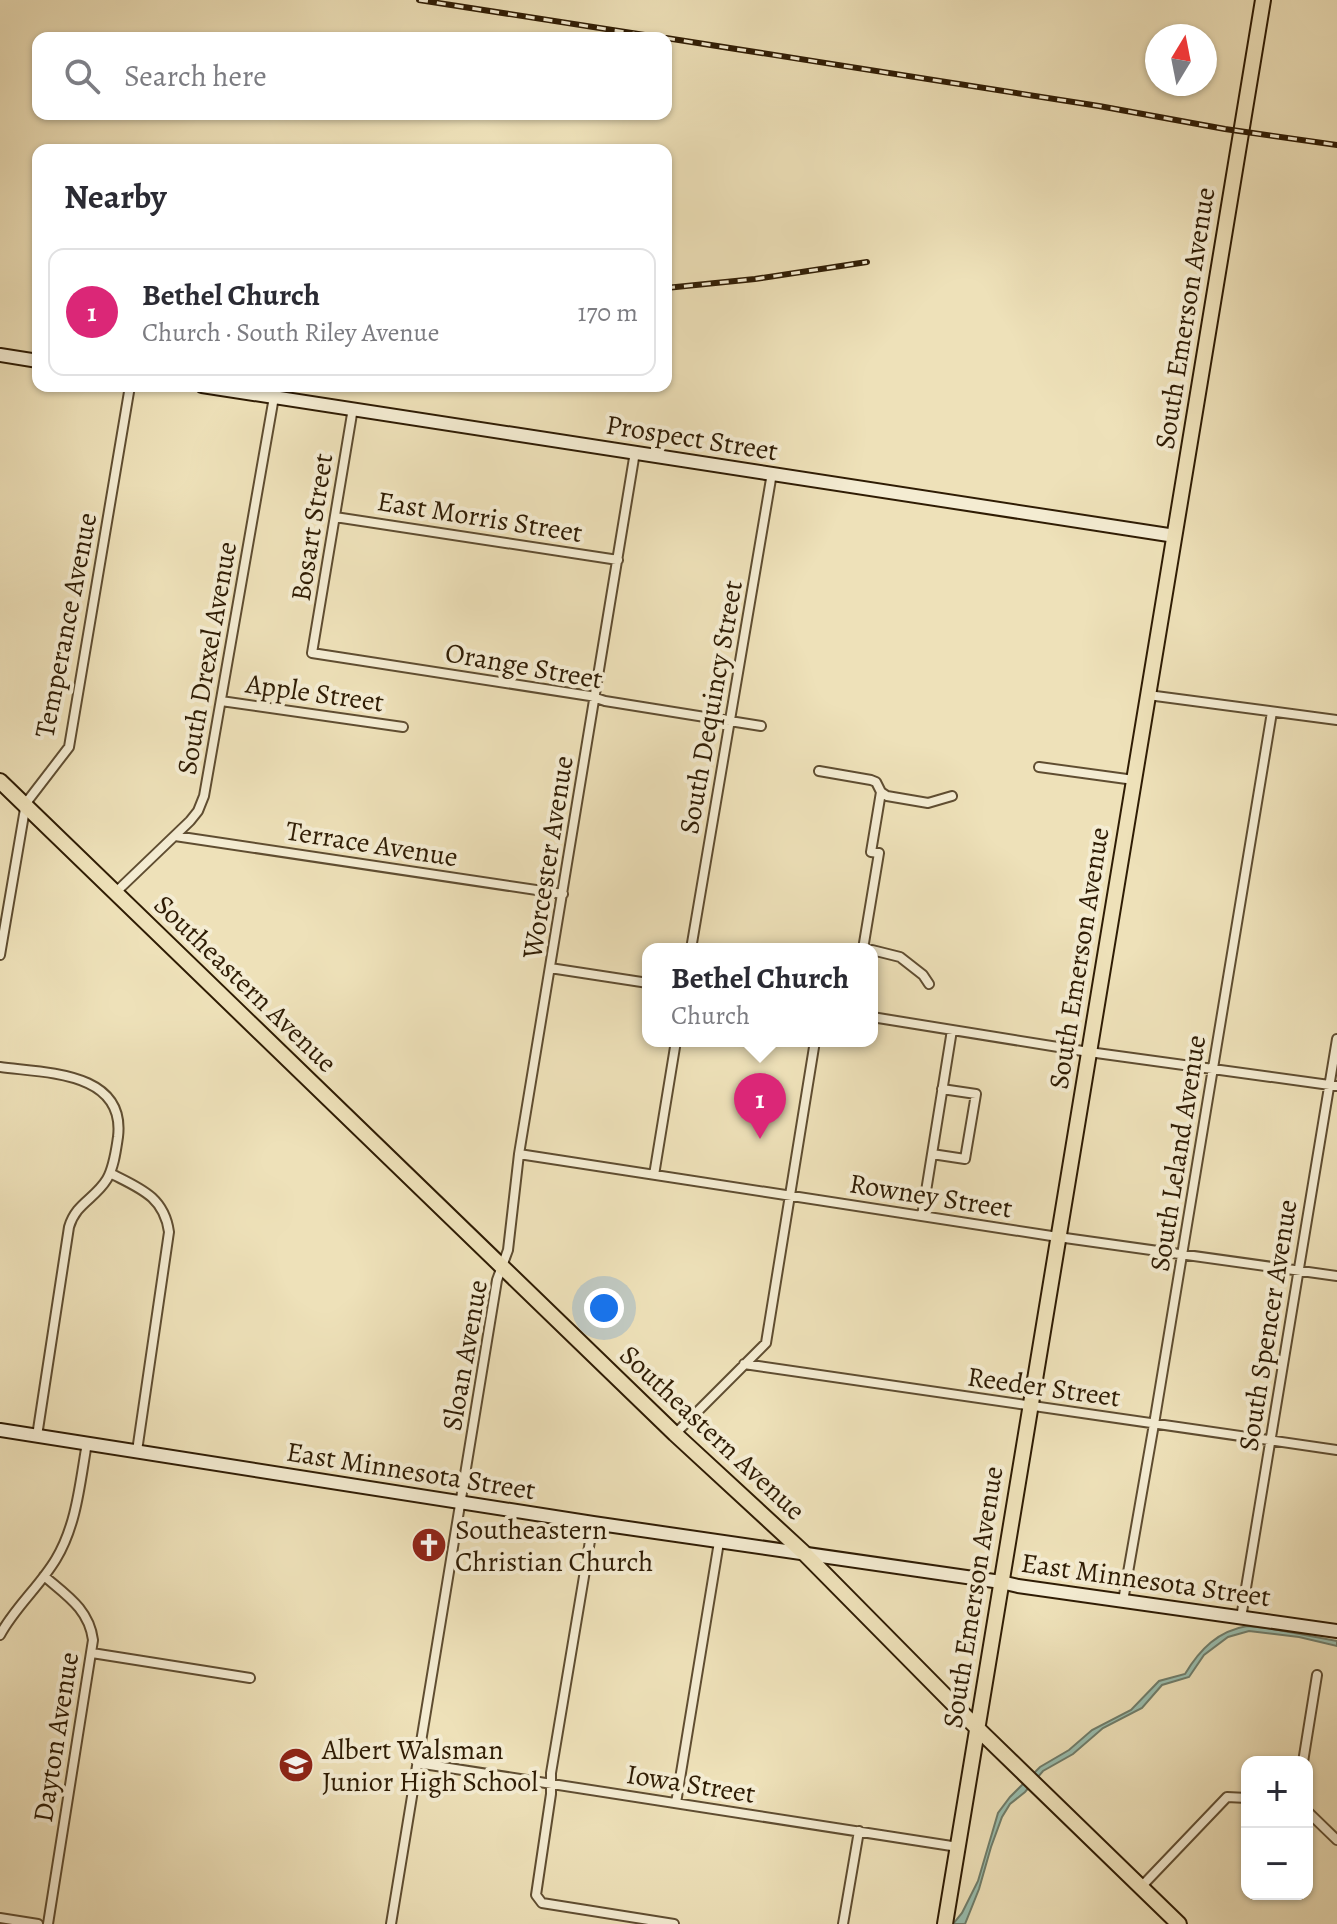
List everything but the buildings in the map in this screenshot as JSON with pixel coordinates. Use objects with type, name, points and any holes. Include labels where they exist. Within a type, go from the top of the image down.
[{"type":"main road","name":"South Emerson Avenue","points":[[946,1918],[1263,0]]},
{"type":"main road","name":"Southeastern Avenue","points":[[0,781],[502,1268],[803,1552],[977,1728],[1179,1924]]},
{"type":"street","points":[[0,355],[32,360]]},
{"type":"street","name":"Temperance Avenue","points":[[0,955],[25,806],[69,747],[129,392]]},
{"type":"street","name":"Prospect Street","points":[[241,392],[1175,536]]},
{"type":"street","name":"South Drexel Avenue","points":[[116,892],[193,818],[203,800],[274,397]]},
{"type":"street","name":"Bosart Street","points":[[312,653],[353,408]]},
{"type":"street","name":"Worcester Avenue","points":[[502,1268],[508,1250],[519,1154],[635,452]]},
{"type":"street","name":"South Dequincy Street","points":[[692,943],[772,473]]},
{"type":"street","name":"East Morris Street","points":[[335,517],[618,560]]},
{"type":"street","name":"Orange Street","points":[[312,653],[761,726]]},
{"type":"street","points":[[1148,695],[1337,720]]},
{"type":"street","name":"Apple Street","points":[[221,701],[403,727]]},
{"type":"street","name":"South Leland Avenue","points":[[1123,1601],[1272,712]]},
{"type":"street","points":[[1039,767],[1134,780]]},
{"type":"street","points":[[819,771],[871,780],[887,796],[923,803],[952,796]]},
{"type":"street","points":[[865,943],[879,853],[871,852],[881,792]]},
{"type":"street","name":"Terrace Avenue","points":[[175,836],[563,894]]},
{"type":"street","points":[[878,951],[897,955],[923,975],[929,984]]},
{"type":"street","points":[[550,968],[642,982]]},
{"type":"street","points":[[923,975],[932,969]]},
{"type":"street","points":[[878,1018],[1089,1052],[1333,1085]]},
{"type":"street","points":[[922,1216],[952,1030]]},
{"type":"street","name":"South Spencer Avenue","points":[[1241,1618],[1333,1085],[1337,1039]]},
{"type":"street","points":[[654,1175],[675,1047]]},
{"type":"street","points":[[675,1434],[766,1343],[814,1047]]},
{"type":"street","points":[[0,1067],[87,1081],[102,1091],[117,1117],[118,1130],[110,1173],[100,1188],[77,1210],[70,1224],[37,1436]]},
{"type":"street","points":[[932,1154],[965,1159],[976,1094],[942,1089]]},
{"type":"street","name":"Rowney Street","points":[[519,1154],[1058,1237],[1337,1276]]},
{"type":"street","points":[[110,1173],[154,1198],[166,1215],[169,1232],[137,1451]]},
{"type":"street","name":"Sloan Avenue","points":[[391,1924],[497,1280],[502,1268]]},
{"type":"street","name":"Reeder Street","points":[[744,1364],[1337,1450]]},
{"type":"street","name":"East Minnesota Street","points":[[0,1430],[719,1542],[1337,1631]]},
{"type":"street","points":[[0,1635],[56,1559],[71,1525],[87,1443]]},
{"type":"street","points":[[593,1523],[551,1773],[551,1794],[536,1893],[542,1903],[674,1924]]},
{"type":"street","points":[[676,1803],[719,1542]]},
{"type":"street","name":"Dayton Avenue","points":[[44,1576],[82,1609],[92,1632],[92,1653],[48,1924]]},
{"type":"street","points":[[92,1653],[250,1678]]},
{"type":"street","points":[[1304,1756],[1317,1675]]},
{"type":"street","name":"Iowa Street","points":[[417,1763],[958,1847]]},
{"type":"street","points":[[1141,1887],[1227,1797],[1241,1798]]},
{"type":"street","points":[[1313,1817],[1337,1840]]},
{"type":"street","points":[[844,1919],[859,1831]]},
{"type":"street","points":[[0,1918],[38,1924]]},
{"type":"shaded area","points":[[1247,1626],[1337,1641],[1337,1646],[1299,1637],[1249,1631],[1228,1637],[1204,1655],[1189,1677],[1162,1685],[1142,1708],[1103,1728],[1073,1754],[1043,1771],[1010,1804],[1002,1817],[965,1924],[953,1924],[978,1881],[998,1813],[1010,1797],[1040,1767],[1069,1750],[1092,1730],[1131,1710],[1159,1681],[1185,1674],[1204,1649],[1219,1637]]},
{"type":"railway","points":[[419,0],[625,32]]},
{"type":"railway","points":[[672,39],[1337,145]]},
{"type":"railway","points":[[672,287],[867,262]]},
{"type":"place","name":"Bethel Church","points":[[760,1139]]},
{"type":"place","name":"Southeastern Christian Church","points":[[429,1545]]},
{"type":"place","name":"Albert Walsman Junior High School","points":[[296,1765]]}]
